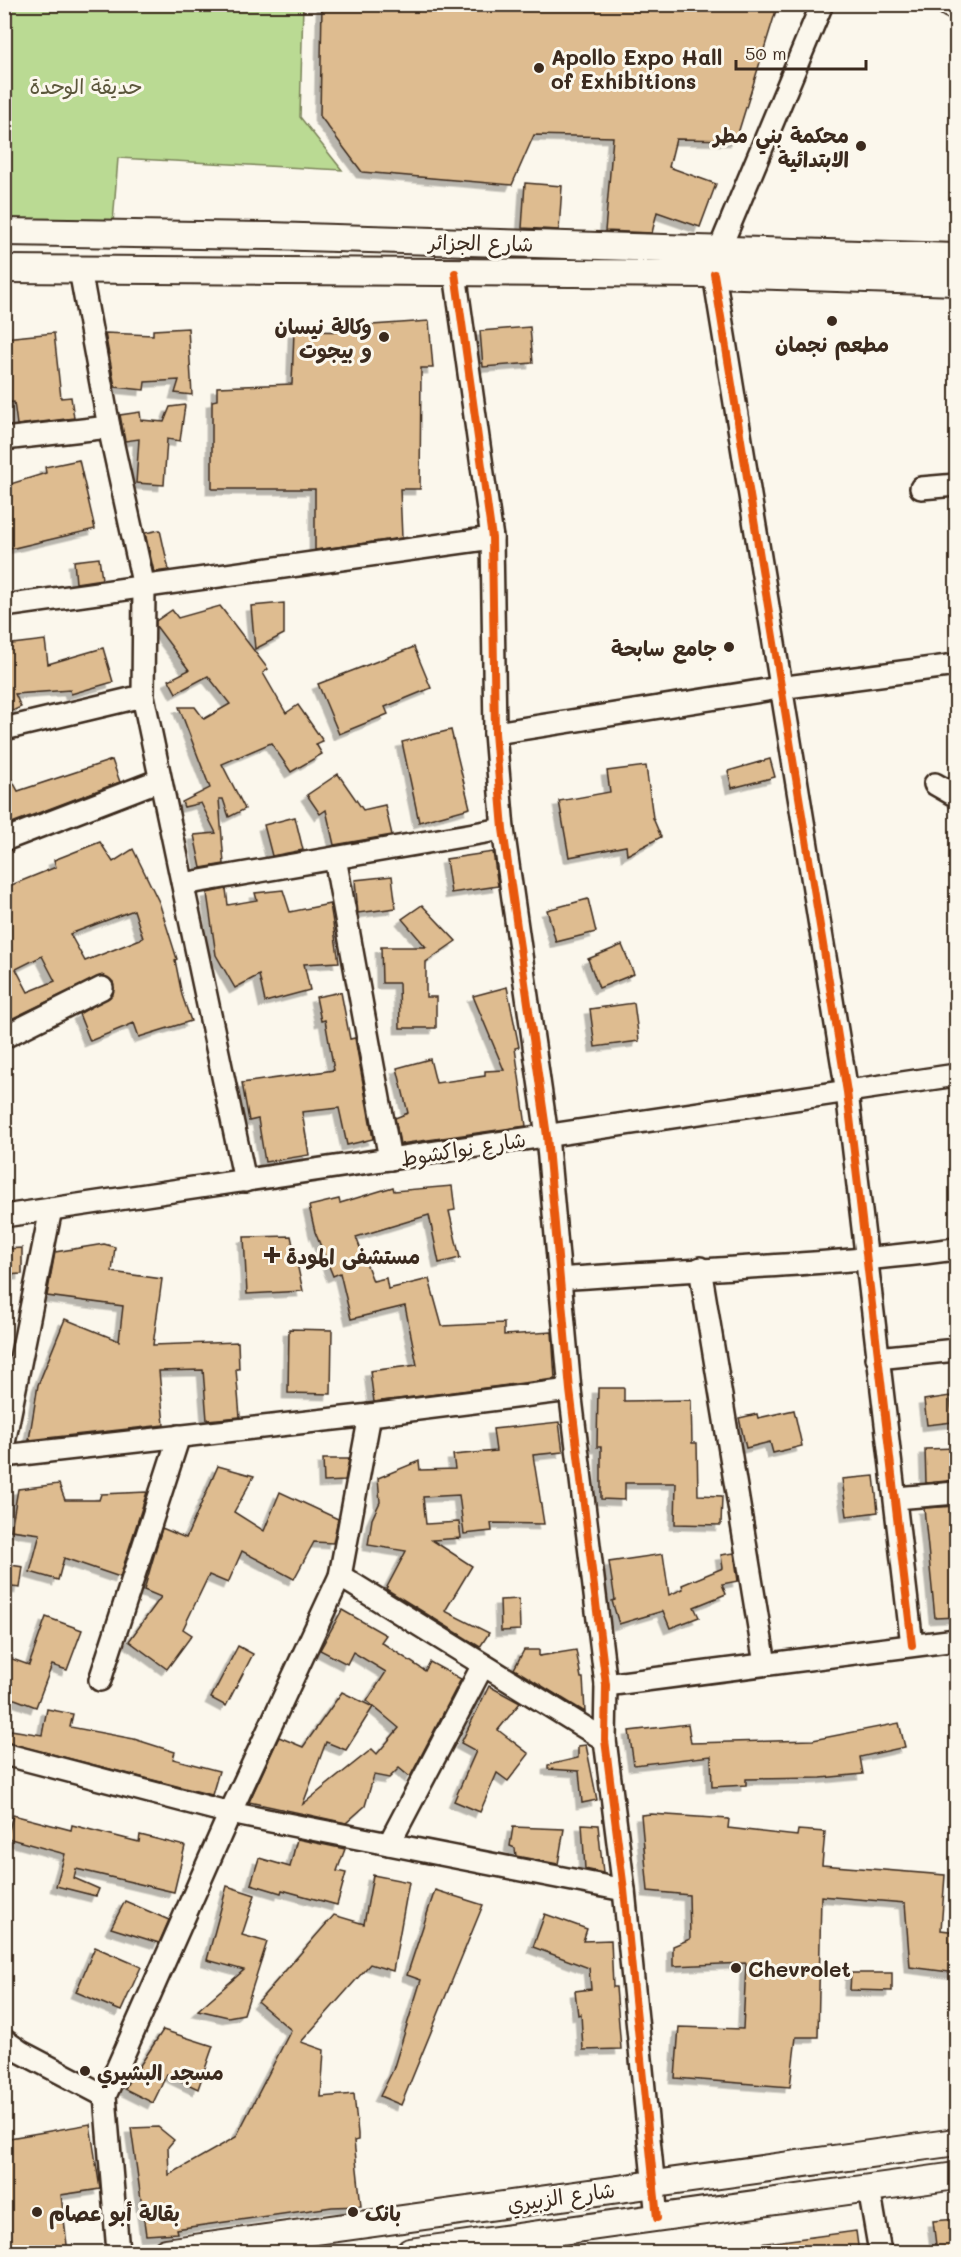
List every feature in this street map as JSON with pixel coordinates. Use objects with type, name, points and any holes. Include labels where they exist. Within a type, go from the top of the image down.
[{"type":"main road","points":[[950,4],[957,7]]},
{"type":"main road","name":"شارع الجزائر","points":[[4,232],[270,236],[957,257]]},
{"type":"main road","points":[[270,236],[270,271]]},
{"type":"main road","points":[[714,274],[720,248]]},
{"type":"main road","name":"شارع الجزائر","points":[[4,269],[714,274],[957,282]]},
{"type":"main road","name":"شارع الزبيري","points":[[165,2253],[957,2142]]},
{"type":"main road","name":"شارع الزبيري","points":[[410,2253],[957,2176]]},
{"type":"street","points":[[720,248],[822,4]]},
{"type":"street","points":[[80,270],[109,427],[144,587],[143,696],[245,1180]]},
{"type":"street","points":[[455,273],[492,538],[495,733],[503,828],[547,1136],[570,1390],[606,1685],[605,1740],[624,1890],[657,2218]]},
{"type":"street","points":[[714,274],[779,688],[847,1092],[912,1645]]},
{"type":"street","points":[[4,439],[109,427]]},
{"type":"street","points":[[921,488],[957,485]]},
{"type":"street","points":[[4,606],[492,538]]},
{"type":"street","points":[[495,733],[779,688],[957,665]]},
{"type":"street","points":[[4,729],[143,696]]},
{"type":"street","points":[[4,840],[160,780]]},
{"type":"street","points":[[935,784],[957,796]]},
{"type":"street","points":[[183,884],[503,828]]},
{"type":"street","points":[[335,858],[390,1159]]},
{"type":"street","points":[[4,1037],[102,988]]},
{"type":"street","name":"شارع نواكشوط","points":[[4,1216],[957,1075]]},
{"type":"street","points":[[4,1443],[10,1385],[51,1209]]},
{"type":"street","points":[[560,1279],[700,1268],[868,1260],[957,1249]]},
{"type":"street","points":[[700,1268],[765,1664]]},
{"type":"street","points":[[877,1358],[957,1350]]},
{"type":"street","points":[[4,1456],[570,1390]]},
{"type":"street","points":[[118,2253],[105,2096],[230,1813],[340,1576],[370,1415]]},
{"type":"street","points":[[100,1680],[178,1436]]},
{"type":"street","points":[[896,1498],[957,1493]]},
{"type":"street","points":[[340,1576],[605,1740]]},
{"type":"street","points":[[606,1685],[957,1640]]},
{"type":"street","points":[[389,1844],[483,1665]]},
{"type":"street","points":[[4,1754],[230,1813],[624,1890]]},
{"type":"street","points":[[4,2040],[21,2052],[105,2096]]},
{"type":"street","points":[[869,2188],[880,2253]]},
{"type":"green space","name":"حديقة الوحدة","points":[[5,5],[303,5],[300,117],[342,170],[118,158],[113,223],[5,220]]},
{"type":"building","name":"Apollo Expo Hall of Exhibitions","points":[[322,4],[778,4],[736,140],[676,139],[669,167],[716,184],[700,227],[657,212],[652,233],[605,231],[613,137],[534,135],[512,185],[362,172],[320,116]]},
{"type":"building","points":[[525,183],[562,186],[559,230],[522,228]]},
{"type":"building","points":[[429,321],[433,368],[421,368],[420,489],[400,489],[402,538],[315,550],[315,489],[212,489],[212,401],[217,400],[217,387],[292,384],[294,331],[372,332],[372,325]]},
{"type":"building","points":[[530,327],[533,363],[483,367],[480,331]]},
{"type":"building","points":[[188,328],[192,395],[175,393],[179,380],[145,382],[144,390],[115,387],[105,333],[153,335],[153,330]]},
{"type":"building","points":[[54,333],[61,398],[71,397],[74,418],[17,425],[14,402],[4,403],[4,338]]},
{"type":"building","points":[[185,405],[180,441],[167,439],[164,485],[136,483],[139,439],[125,441],[120,415],[140,412],[141,420],[164,422],[170,407]]},
{"type":"building","points":[[79,460],[95,529],[10,549],[4,528],[4,486],[46,473],[45,467]]},
{"type":"building","points":[[160,530],[169,570],[154,572],[145,533]]},
{"type":"building","points":[[99,558],[102,579],[76,583],[74,561]]},
{"type":"building","points":[[284,603],[284,634],[255,649],[251,606]]},
{"type":"building","points":[[220,606],[268,669],[263,673],[286,713],[298,705],[323,741],[316,744],[322,754],[291,772],[271,743],[222,764],[245,809],[229,817],[223,799],[219,799],[224,864],[201,868],[194,835],[216,833],[201,803],[184,807],[182,802],[210,788],[179,707],[195,707],[204,719],[230,704],[208,676],[176,693],[169,680],[189,670],[156,626],[156,621],[172,610],[178,618]]},
{"type":"building","points":[[45,640],[48,664],[103,648],[113,682],[71,694],[70,690],[15,694],[21,707],[4,715],[4,645]]},
{"type":"building","points":[[414,647],[431,688],[385,707],[388,714],[339,734],[318,684]]},
{"type":"building","points":[[451,730],[470,808],[419,822],[402,742]]},
{"type":"building","points":[[770,759],[775,777],[732,788],[728,771]]},
{"type":"building","points":[[112,760],[120,782],[4,826],[4,765],[18,791]]},
{"type":"building","points":[[646,766],[653,818],[661,837],[627,855],[626,846],[569,857],[559,801],[610,792],[607,771]]},
{"type":"building","points":[[338,774],[363,810],[385,805],[392,835],[334,845],[326,810],[320,814],[307,795]]},
{"type":"building","points":[[295,817],[303,850],[272,856],[264,825]]},
{"type":"building","points":[[100,842],[113,862],[133,849],[159,902],[177,959],[175,960],[182,995],[191,1021],[139,1037],[134,1023],[90,1041],[79,1014],[113,994],[113,982],[102,975],[9,1020],[4,1011],[4,888],[56,867],[54,860]],"holes":[[[134,910],[143,938],[85,961],[70,934]],[[42,956],[55,981],[28,992],[16,969]]]},
{"type":"building","points":[[493,852],[498,886],[451,893],[446,859]]},
{"type":"building","points":[[392,876],[396,908],[358,913],[355,880]]},
{"type":"building","points":[[226,889],[228,905],[257,900],[255,893],[283,890],[290,912],[330,904],[339,962],[304,964],[310,990],[265,1002],[259,975],[235,988],[216,955],[207,893]]},
{"type":"building","points":[[588,899],[596,932],[556,942],[547,910]]},
{"type":"building","points":[[422,905],[456,941],[426,962],[426,997],[436,997],[436,1028],[400,1028],[399,983],[382,983],[381,947],[426,947],[402,919]]},
{"type":"building","points":[[622,945],[634,974],[599,988],[588,959]]},
{"type":"building","points":[[507,987],[519,1047],[515,1048],[526,1126],[400,1144],[395,1118],[408,1113],[397,1068],[430,1059],[436,1083],[485,1076],[485,1071],[504,1070],[473,996]]},
{"type":"building","points":[[341,992],[350,1039],[355,1038],[373,1139],[347,1145],[339,1108],[302,1112],[309,1155],[265,1162],[258,1119],[249,1121],[242,1083],[334,1070],[325,1020],[321,1021],[316,997]]},
{"type":"building","points":[[634,1003],[639,1041],[595,1047],[590,1009]]},
{"type":"building","points":[[452,1186],[455,1210],[449,1211],[460,1258],[439,1263],[429,1215],[356,1237],[373,1281],[386,1278],[388,1289],[429,1279],[442,1326],[504,1323],[504,1335],[552,1332],[555,1379],[374,1402],[370,1371],[417,1365],[405,1306],[351,1319],[340,1273],[333,1276],[315,1232],[309,1206],[339,1199],[340,1203],[393,1187],[394,1191]]},
{"type":"building","points":[[291,1236],[303,1291],[247,1294],[244,1237]]},
{"type":"building","points":[[104,1244],[115,1247],[112,1272],[162,1279],[153,1345],[238,1342],[239,1369],[236,1369],[240,1417],[207,1420],[203,1370],[159,1371],[164,1425],[29,1440],[38,1385],[65,1319],[119,1341],[123,1306],[47,1296],[55,1252]]},
{"type":"building","points":[[22,1248],[22,1274],[4,1275],[4,1249]]},
{"type":"building","points":[[289,1329],[332,1330],[331,1394],[288,1393]]},
{"type":"building","points":[[598,1388],[624,1388],[624,1401],[691,1400],[692,1443],[697,1443],[698,1495],[722,1496],[721,1525],[675,1524],[676,1483],[625,1483],[625,1500],[601,1499],[601,1447],[597,1447]]},
{"type":"building","points":[[950,1396],[953,1422],[927,1425],[924,1400]]},
{"type":"building","points":[[794,1410],[802,1446],[773,1453],[770,1442],[746,1448],[739,1418],[757,1414],[758,1418]]},
{"type":"building","points":[[559,1422],[563,1452],[533,1455],[544,1524],[491,1523],[492,1531],[464,1534],[459,1495],[423,1497],[426,1524],[459,1522],[461,1538],[432,1540],[472,1566],[445,1611],[489,1633],[480,1647],[386,1589],[406,1551],[368,1545],[372,1519],[380,1502],[378,1478],[419,1461],[420,1470],[455,1469],[453,1455],[496,1451],[493,1429]]},
{"type":"building","points":[[957,1448],[957,1480],[926,1483],[925,1449]]},
{"type":"building","points":[[323,1459],[349,1459],[345,1481],[324,1482]]},
{"type":"building","points":[[218,1466],[254,1476],[234,1512],[264,1531],[280,1492],[338,1519],[333,1543],[314,1542],[294,1579],[242,1551],[228,1583],[209,1575],[183,1629],[192,1635],[167,1669],[129,1641],[161,1597],[144,1590],[162,1528],[186,1538]]},
{"type":"building","points":[[874,1476],[878,1512],[847,1516],[842,1479]]},
{"type":"building","points":[[59,1484],[65,1500],[99,1500],[101,1494],[147,1492],[120,1577],[64,1558],[58,1580],[30,1572],[40,1534],[11,1530],[18,1489]]},
{"type":"building","points":[[957,1506],[957,1617],[935,1618],[924,1508]]},
{"type":"building","points":[[734,1553],[738,1581],[722,1584],[726,1594],[694,1607],[699,1617],[670,1628],[663,1611],[619,1624],[612,1601],[615,1600],[609,1562],[663,1554],[669,1595],[683,1589],[682,1585],[723,1568],[721,1555]]},
{"type":"building","points":[[4,1564],[23,1567],[20,1588],[4,1586]]},
{"type":"building","points":[[519,1599],[520,1630],[501,1631],[500,1600]]},
{"type":"building","points":[[342,1610],[386,1635],[381,1642],[425,1671],[430,1662],[461,1679],[410,1777],[399,1768],[389,1778],[374,1775],[365,1806],[346,1823],[249,1802],[279,1737],[303,1747],[342,1692],[373,1707],[346,1750],[326,1742],[303,1804],[372,1749],[377,1754],[399,1728],[367,1701],[386,1672],[353,1652],[347,1664],[320,1650]]},
{"type":"building","points":[[46,1617],[82,1630],[67,1670],[52,1665],[36,1707],[4,1695],[4,1656],[29,1665]]},
{"type":"building","points":[[238,1646],[253,1654],[226,1706],[211,1698]]},
{"type":"building","points":[[524,1650],[539,1650],[539,1656],[576,1650],[581,1678],[583,1678],[585,1712],[514,1669]]},
{"type":"building","points":[[489,1686],[520,1703],[498,1730],[529,1754],[508,1781],[497,1773],[480,1812],[454,1801],[476,1751],[461,1743]]},
{"type":"building","points":[[47,1709],[73,1714],[70,1727],[134,1739],[175,1752],[173,1759],[219,1771],[212,1795],[4,1742],[4,1729],[42,1735]]},
{"type":"building","points":[[899,1723],[905,1747],[860,1757],[863,1774],[821,1778],[746,1779],[746,1785],[712,1787],[711,1756],[634,1765],[629,1731],[688,1724],[691,1743],[813,1740]]},
{"type":"building","points":[[586,1745],[597,1800],[582,1803],[579,1771],[548,1769],[548,1765],[578,1758],[578,1746]]},
{"type":"building","points":[[13,1815],[71,1830],[72,1825],[139,1842],[140,1835],[185,1846],[174,1892],[76,1869],[74,1878],[99,1889],[96,1896],[56,1886],[65,1854],[7,1838]]},
{"type":"building","points":[[641,1815],[729,1819],[728,1828],[797,1836],[798,1830],[825,1832],[822,1865],[945,1875],[941,1930],[957,1932],[957,1973],[910,1967],[905,1903],[821,1896],[818,2037],[796,2037],[790,2087],[675,2078],[679,2027],[743,2029],[746,1963],[673,1966],[673,1946],[690,1939],[689,1895],[648,1891]]},
{"type":"building","points":[[582,1824],[598,1825],[603,1873],[585,1869]]},
{"type":"building","points":[[513,1827],[564,1829],[558,1864],[516,1856],[515,1848],[510,1846]]},
{"type":"building","points":[[297,1839],[345,1849],[337,1871],[346,1873],[337,1905],[251,1884],[259,1858],[290,1867]]},
{"type":"building","points":[[373,1875],[409,1882],[393,1971],[370,1964],[301,2042],[324,2050],[321,2097],[354,2094],[358,2140],[354,2141],[361,2206],[332,2207],[176,2229],[177,2233],[146,2235],[131,2128],[158,2127],[174,2140],[168,2147],[169,2175],[236,2137],[291,2030],[258,2002],[334,1915],[364,1924]]},
{"type":"building","points":[[227,1886],[255,1895],[242,1935],[267,1942],[244,2014],[228,2017],[198,2010],[244,1970],[207,1960]]},
{"type":"building","points":[[435,1890],[483,1905],[401,2105],[380,2096],[393,2070],[421,1980],[407,1975]]},
{"type":"building","points":[[125,1901],[169,1920],[159,1943],[111,1928]]},
{"type":"building","points":[[545,1914],[587,1929],[583,1941],[611,1940],[613,1987],[616,1987],[621,2049],[583,2050],[581,2014],[578,2015],[575,1991],[591,1989],[589,1968],[533,1947]]},
{"type":"building","points":[[95,1947],[141,1967],[121,2011],[76,1992]]},
{"type":"building","points":[[851,1973],[892,1973],[892,1991],[850,1990]]},
{"type":"building","points":[[163,2030],[213,2046],[198,2089],[167,2074],[153,2103],[125,2089],[136,2066],[139,2067]]},
{"type":"building","points":[[90,2124],[100,2189],[61,2195],[68,2253],[4,2253],[4,2139]]},
{"type":"building","points":[[957,2219],[957,2253],[937,2253],[933,2221]]},
{"type":"building","points":[[856,2231],[859,2253],[761,2253],[760,2244]]},
{"type":"cycle path","points":[[455,273],[492,538],[495,733],[503,829],[547,1136],[570,1390],[606,1685],[605,1740],[624,1890],[657,2218]]},
{"type":"cycle path","points":[[714,274],[847,1092],[912,1645]]},
{"type":"place","name":"Apollo Expo Hall of Exhibitions","points":[[539,68]]},
{"type":"place","name":"محكمة بني مطر الابتدائية","points":[[861,146]]},
{"type":"place","name":"مطعم نجمان","points":[[832,321]]},
{"type":"place","name":"وكالة نيسان و بيجوت","points":[[384,337]]},
{"type":"place","name":"جامع سابحة","points":[[729,647]]},
{"type":"place","name":"مستشفى المودة","points":[[272,1255]]},
{"type":"place","name":"Chevrolet","points":[[736,1968]]},
{"type":"place","name":"مسجد البشيري","points":[[85,2071]]},
{"type":"place","name":"بقالة أبو عصام","points":[[37,2212]]},
{"type":"place","name":"بانک","points":[[353,2212]]}]
